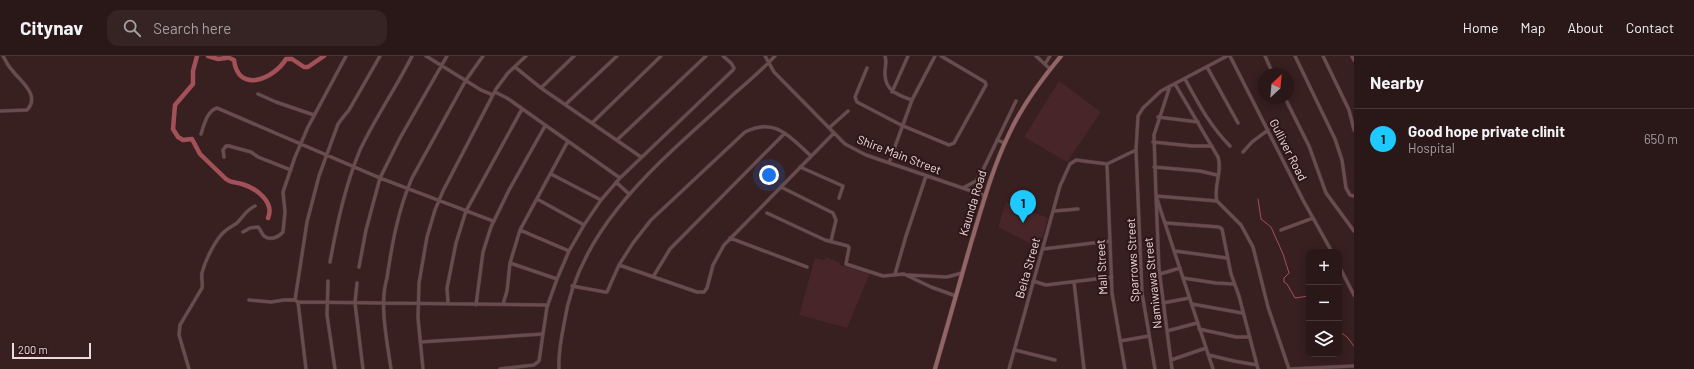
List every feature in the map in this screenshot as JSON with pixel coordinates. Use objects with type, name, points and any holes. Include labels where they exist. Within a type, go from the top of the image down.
[{"type":"main road","name":"Kaunda Road","points":[[935,369],[962,273],[994,169],[1009,133],[1024,106],[1060,56]]},
{"type":"street","points":[[0,112],[27,110],[31,106],[32,98],[25,84],[11,70],[3,56]]},
{"type":"street","points":[[243,232],[250,228],[258,227],[264,236],[268,238],[277,237],[282,234],[285,212],[283,196],[291,170],[314,115],[346,56]]},
{"type":"street","points":[[306,369],[297,301],[308,216],[326,155],[338,124],[349,110],[380,56]]},
{"type":"street","points":[[330,262],[340,214],[354,167],[370,133],[412,56]]},
{"type":"street","points":[[426,56],[481,90],[494,93],[522,109],[620,178]]},
{"type":"street","points":[[359,267],[366,230],[380,178],[400,138],[447,56]]},
{"type":"street","points":[[391,369],[383,303],[384,285],[387,278],[394,236],[408,188],[466,80],[483,56]]},
{"type":"street","points":[[423,369],[418,304],[420,271],[427,237],[439,200],[494,93],[526,56]]},
{"type":"street","points":[[541,88],[574,56]]},
{"type":"street","points":[[566,104],[617,56]]},
{"type":"street","points":[[592,123],[661,56]]},
{"type":"street","points":[[617,140],[706,56]]},
{"type":"street","points":[[500,369],[534,365],[540,358],[548,305],[556,279],[584,224],[616,182],[733,70],[734,68],[731,63],[723,56]]},
{"type":"street","name":"Shire Main Street","points":[[765,56],[770,62],[774,72],[834,133],[855,150],[986,196]]},
{"type":"street","points":[[560,369],[560,345],[572,286],[589,249],[608,220],[629,194],[662,161],[775,56]]},
{"type":"street","points":[[885,56],[885,80],[892,92],[912,100]]},
{"type":"street","points":[[892,92],[908,56]]},
{"type":"street","points":[[889,163],[901,125],[935,56]]},
{"type":"street","points":[[867,68],[857,91],[855,100],[861,105],[901,125],[947,145],[954,143],[986,85],[986,82],[941,56]]},
{"type":"street","points":[[1036,56],[1050,69]]},
{"type":"street","points":[[1045,64],[1050,56]]},
{"type":"street","name":"Sparrows Street","points":[[1155,369],[1143,299],[1136,150],[1137,121],[1139,112],[1155,96],[1170,86],[1229,56]]},
{"type":"street","name":"Gulliver Road","points":[[1229,56],[1330,249]]},
{"type":"street","points":[[1265,56],[1270,68]]},
{"type":"street","points":[[1295,56],[1335,139],[1342,160],[1346,188],[1350,195],[1354,196]]},
{"type":"street","points":[[1324,56],[1349,110],[1354,130]]},
{"type":"street","points":[[1352,56],[1354,60]]},
{"type":"street","points":[[515,67],[541,88],[641,157]]},
{"type":"street","points":[[1207,67],[1238,123]]},
{"type":"street","points":[[1185,79],[1207,120],[1216,132],[1230,146]]},
{"type":"street","points":[[1175,84],[1212,146],[1219,162],[1216,187],[1217,201]]},
{"type":"street","points":[[1170,86],[1158,118],[1153,142],[1156,196],[1213,369]]},
{"type":"street","points":[[258,94],[314,115]]},
{"type":"street","points":[[963,188],[976,181],[981,174],[1016,101]]},
{"type":"street","points":[[1288,104],[1309,146],[1326,193],[1354,231]]},
{"type":"street","points":[[201,134],[206,119],[214,109],[217,108],[380,178],[493,221]]},
{"type":"street","points":[[448,303],[447,288],[456,246],[466,211],[522,109]]},
{"type":"street","points":[[829,128],[848,111]]},
{"type":"street","points":[[1158,118],[1198,122]]},
{"type":"street","points":[[476,305],[483,252],[493,221],[545,126]]},
{"type":"street","points":[[572,286],[608,292],[619,265],[633,243],[651,220],[738,137],[751,129],[763,126],[775,128],[785,133],[810,155]]},
{"type":"street","points":[[1002,129],[1009,133]]},
{"type":"street","points":[[1243,152],[1252,142],[1268,130]]},
{"type":"street","points":[[653,277],[670,249],[785,133]]},
{"type":"street","points":[[619,265],[697,292],[704,292],[718,254],[730,238],[810,155],[834,133]]},
{"type":"street","points":[[997,140],[1005,143]]},
{"type":"street","points":[[503,304],[510,263],[520,230],[568,141]]},
{"type":"street","points":[[1153,142],[1192,146],[1212,146]]},
{"type":"street","points":[[224,157],[223,150],[226,146],[229,146],[251,152],[258,157],[291,170]]},
{"type":"street","points":[[1107,164],[1136,150]]},
{"type":"street","name":"Beita Street","points":[[1009,369],[1060,186],[1067,169],[1072,162],[1076,160],[1107,164]]},
{"type":"street","name":"Mall Street","points":[[1107,164],[1113,300],[1124,369]]},
{"type":"street","points":[[800,167],[843,186],[839,198]]},
{"type":"street","points":[[1154,167],[1200,171],[1218,175]]},
{"type":"street","points":[[551,174],[601,200]]},
{"type":"street","points":[[895,274],[926,176]]},
{"type":"street","points":[[616,182],[629,194]]},
{"type":"street","points":[[781,186],[833,213],[836,220],[831,241]]},
{"type":"street","points":[[1156,196],[1217,201],[1242,224],[1252,247],[1268,307],[1290,369],[1354,366]]},
{"type":"street","name":"Namiwawa Street","points":[[1156,196],[1160,274],[1172,369]]},
{"type":"street","points":[[537,199],[584,224]]},
{"type":"street","points":[[189,369],[180,335],[181,322],[202,288],[202,274],[206,260],[224,232],[239,220],[245,212],[255,206]]},
{"type":"street","points":[[1054,211],[1078,209]]},
{"type":"street","points":[[767,213],[831,241],[848,246],[846,264],[883,276],[904,274],[949,277],[962,273]]},
{"type":"street","points":[[1281,230],[1313,218]]},
{"type":"street","points":[[1166,224],[1220,227],[1223,231],[1234,284],[1258,367],[1209,355]]},
{"type":"street","points":[[520,230],[569,251]]},
{"type":"street","points":[[730,238],[807,267]]},
{"type":"street","points":[[1043,249],[1110,241]]},
{"type":"street","points":[[1175,251],[1228,258]]},
{"type":"street","points":[[510,263],[556,279]]},
{"type":"street","points":[[1160,274],[1180,268]]},
{"type":"street","points":[[1342,272],[1354,295]]},
{"type":"street","points":[[904,274],[931,287],[956,296]]},
{"type":"street","points":[[1033,281],[1046,285],[1112,277]]},
{"type":"street","points":[[1183,278],[1216,284],[1234,284]]},
{"type":"street","points":[[328,281],[328,319],[336,369]]},
{"type":"street","points":[[1074,282],[1084,369]]},
{"type":"street","points":[[357,283],[355,303],[363,369]]},
{"type":"street","points":[[1163,303],[1189,298]]},
{"type":"street","points":[[249,300],[271,302],[284,300],[355,303],[548,305]]},
{"type":"street","points":[[1192,304],[1242,312]]},
{"type":"street","points":[[1167,331],[1197,323]]},
{"type":"street","points":[[1199,329],[1222,335],[1250,338]]},
{"type":"street","points":[[420,342],[543,334]]},
{"type":"street","points":[[1120,341],[1149,336]]},
{"type":"street","points":[[1170,360],[1206,348]]},
{"type":"street","points":[[1015,350],[1056,360]]},
{"type":"street","points":[[534,365],[535,369]]},
{"type":"shaded area","points":[[1059,81],[1101,112],[1067,162],[1024,137]]},
{"type":"shaded area","points":[[1006,202],[1048,218],[1039,248],[998,227]]},
{"type":"shaded area","points":[[826,257],[840,263],[840,265],[870,273],[847,328],[799,315],[815,258],[824,260]]},
{"type":"waterway","points":[[197,56],[193,71],[193,84],[175,105],[173,129],[178,137],[183,140],[192,139],[200,154],[226,179],[247,186],[263,196],[269,206],[268,218]]},
{"type":"waterway","points":[[208,56],[218,59],[226,58],[228,56]]},
{"type":"waterway","points":[[227,57],[234,60],[237,71],[242,77],[249,80],[257,80],[273,72],[286,59],[292,59],[304,67],[308,67],[324,56]]},
{"type":"waterway","points":[[1258,199],[1261,219],[1271,227],[1283,254],[1289,273],[1284,278],[1284,282],[1287,284],[1295,298],[1306,296]]},
{"type":"waterway","points":[[1342,333],[1354,346]]},
{"type":"place","name":"Good hope private clinit","points":[[1023,223]]}]
